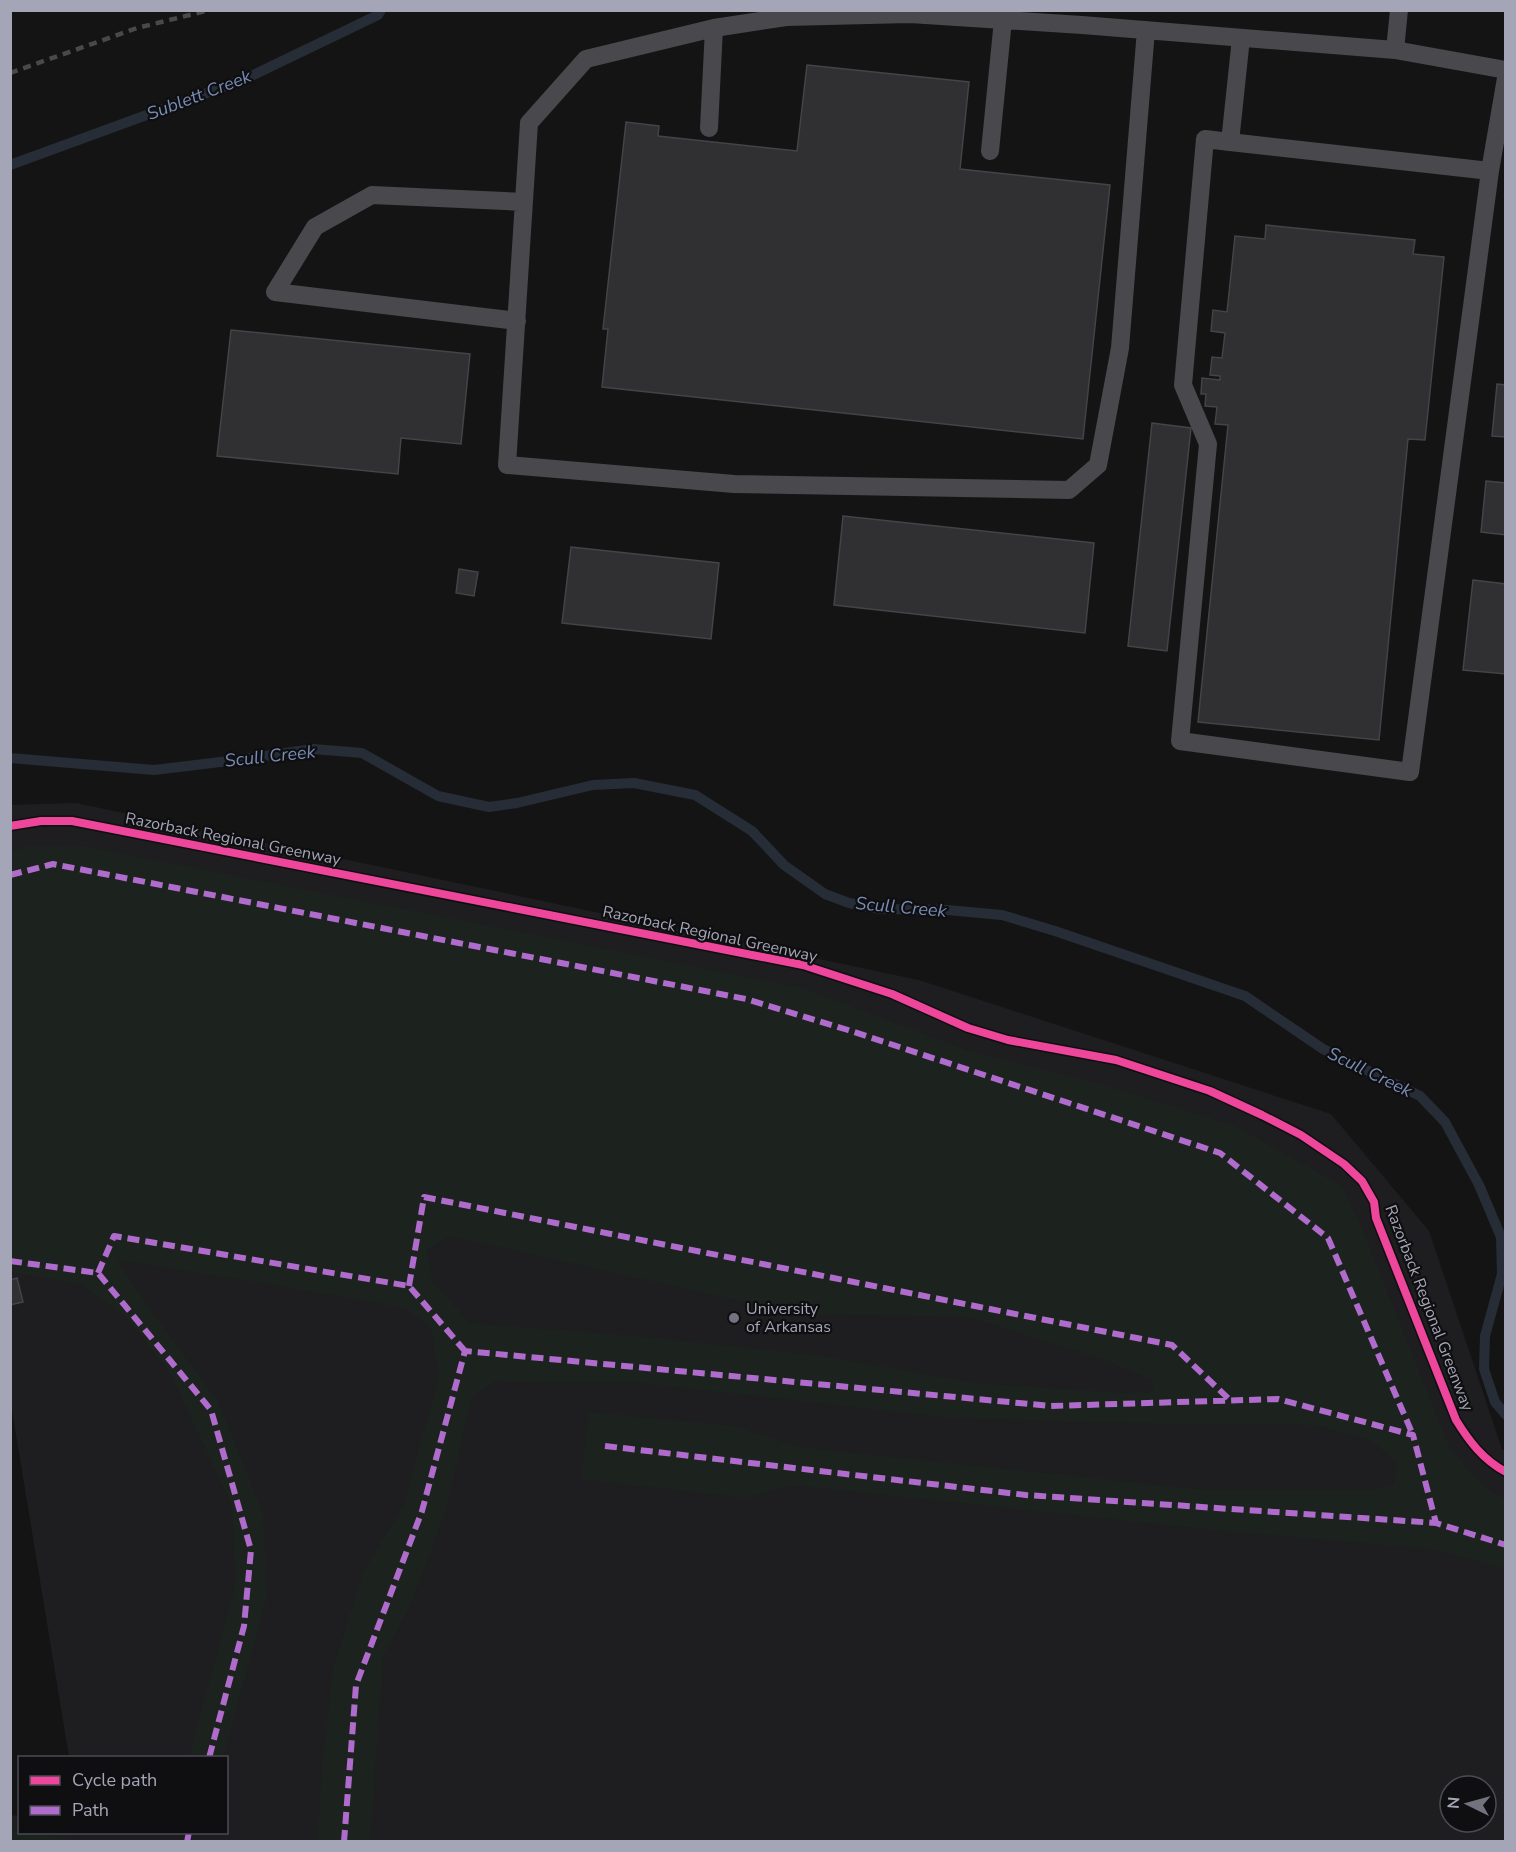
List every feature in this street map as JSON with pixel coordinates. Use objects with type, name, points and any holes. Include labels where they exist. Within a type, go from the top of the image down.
[{"type":"lane","points":[[1395,50],[1399,10]]},
{"type":"lane","points":[[1146,30],[1120,348],[1098,465],[1069,490],[734,484],[507,465],[529,123],[586,59],[714,28],[786,16],[909,14],[1146,30],[1395,50],[1506,70]]},
{"type":"lane","points":[[990,151],[1003,20]]},
{"type":"lane","points":[[709,128],[714,28]]},
{"type":"lane","points":[[1230,142],[1241,38]]},
{"type":"lane","points":[[1490,171],[1205,139],[1183,385],[1208,444],[1180,741],[1410,772],[1490,171],[1506,78]]},
{"type":"lane","points":[[517,321],[275,292],[315,227],[372,195],[524,202]]},
{"type":"shaded area","name":"University of Arkansas","points":[[76,803],[919,980],[1331,1114],[1429,1231],[1502,1449],[1505,1451],[1505,1841],[11,1841],[11,1815],[18,1816],[18,1834],[228,1834],[228,1756],[69,1756],[11,1404],[10,805]]},
{"type":"shaded area","points":[[30,846],[89,847],[803,988],[969,1051],[1104,1085],[1235,1126],[1342,1186],[1364,1234],[1450,1449],[1488,1490],[1505,1499],[1505,1569],[1432,1549],[1223,1531],[792,1485],[746,1498],[581,1479],[589,1412],[734,1426],[799,1447],[1206,1490],[1370,1490],[1394,1485],[1397,1463],[1371,1440],[1315,1425],[1167,1424],[952,1418],[642,1383],[496,1381],[472,1396],[446,1510],[411,1604],[383,1656],[370,1841],[317,1841],[333,1668],[364,1571],[404,1504],[439,1377],[432,1329],[405,1308],[117,1260],[152,1312],[218,1401],[263,1514],[267,1597],[223,1756],[189,1756],[236,1583],[232,1505],[169,1371],[125,1316],[79,1284],[11,1272],[10,851]],"holes":[[[450,1236],[800,1314],[969,1317],[1108,1361],[1153,1380],[1153,1392],[1122,1393],[975,1383],[822,1356],[646,1337],[470,1323],[433,1282],[426,1250]]]},
{"type":"shaded area","points":[[11,1830],[18,1832],[18,1834],[85,1841],[11,1841]]},
{"type":"building","points":[[807,65],[969,82],[960,169],[1110,185],[1083,439],[602,387],[608,329],[603,329],[626,122],[659,126],[658,136],[797,151]]},
{"type":"building","points":[[1266,225],[1415,240],[1413,254],[1444,257],[1425,440],[1408,439],[1379,740],[1198,722],[1228,425],[1215,424],[1217,407],[1205,406],[1206,394],[1201,394],[1202,378],[1220,380],[1220,376],[1210,375],[1212,357],[1222,358],[1225,333],[1211,331],[1213,310],[1227,312],[1235,236],[1265,239]]},
{"type":"building","points":[[231,330],[470,354],[461,444],[401,438],[398,474],[217,456]]},
{"type":"building","points":[[1497,384],[1506,385],[1506,437],[1492,436]]},
{"type":"building","points":[[1152,423],[1191,428],[1167,651],[1128,646]]},
{"type":"building","points":[[1486,481],[1506,483],[1506,535],[1481,532]]},
{"type":"building","points":[[843,516],[1094,543],[1085,633],[834,605]]},
{"type":"building","points":[[571,547],[719,563],[711,639],[562,623]]},
{"type":"building","points":[[459,569],[478,572],[474,596],[456,593]]},
{"type":"building","points":[[1473,580],[1506,584],[1506,674],[1463,670]]},
{"type":"building","points":[[17,1278],[23,1302],[10,1305],[10,1280]]},
{"type":"waterway","name":"Sublett Creek","points":[[10,165],[245,79],[378,15],[381,10]]},
{"type":"waterway","name":"Scull Creek","points":[[10,758],[154,770],[313,749],[362,753],[438,796],[489,807],[517,803],[593,785],[634,783],[695,795],[752,831],[784,865],[825,894],[849,903],[880,909],[947,910],[1002,915],[1245,996],[1323,1049],[1420,1096],[1445,1122],[1479,1185],[1501,1237],[1502,1274],[1485,1336],[1484,1369],[1495,1402],[1506,1415]]},
{"type":"railway","points":[[10,73],[137,28],[210,10]]},
{"type":"marked path","points":[[10,875],[53,864],[746,999],[848,1030],[1220,1153],[1328,1238],[1413,1435]]},
{"type":"marked path","points":[[409,1286],[424,1197],[1172,1345],[1230,1400]]},
{"type":"marked path","points":[[98,1273],[114,1236],[409,1286],[465,1351]]},
{"type":"marked path","points":[[10,1261],[98,1273],[211,1410],[251,1550],[244,1626],[210,1756]]},
{"type":"marked path","points":[[344,1842],[356,1685],[422,1511],[465,1351],[1051,1406],[1278,1399],[1413,1435],[1436,1523]]},
{"type":"marked path","points":[[605,1446],[1026,1495],[1436,1523],[1506,1545]]},
{"type":"marked path","points":[[187,1842],[189,1834]]},
{"type":"cycle path","name":"Razorback Regional Greenway","points":[[10,826],[41,821],[72,821],[803,965],[892,994],[968,1028],[1008,1040],[1116,1060],[1210,1091],[1301,1135],[1344,1164],[1362,1181],[1374,1202],[1376,1218],[1456,1420],[1477,1449],[1490,1462],[1506,1472]]},
{"type":"place","name":"University of Arkansas","points":[[734,1318]]}]
